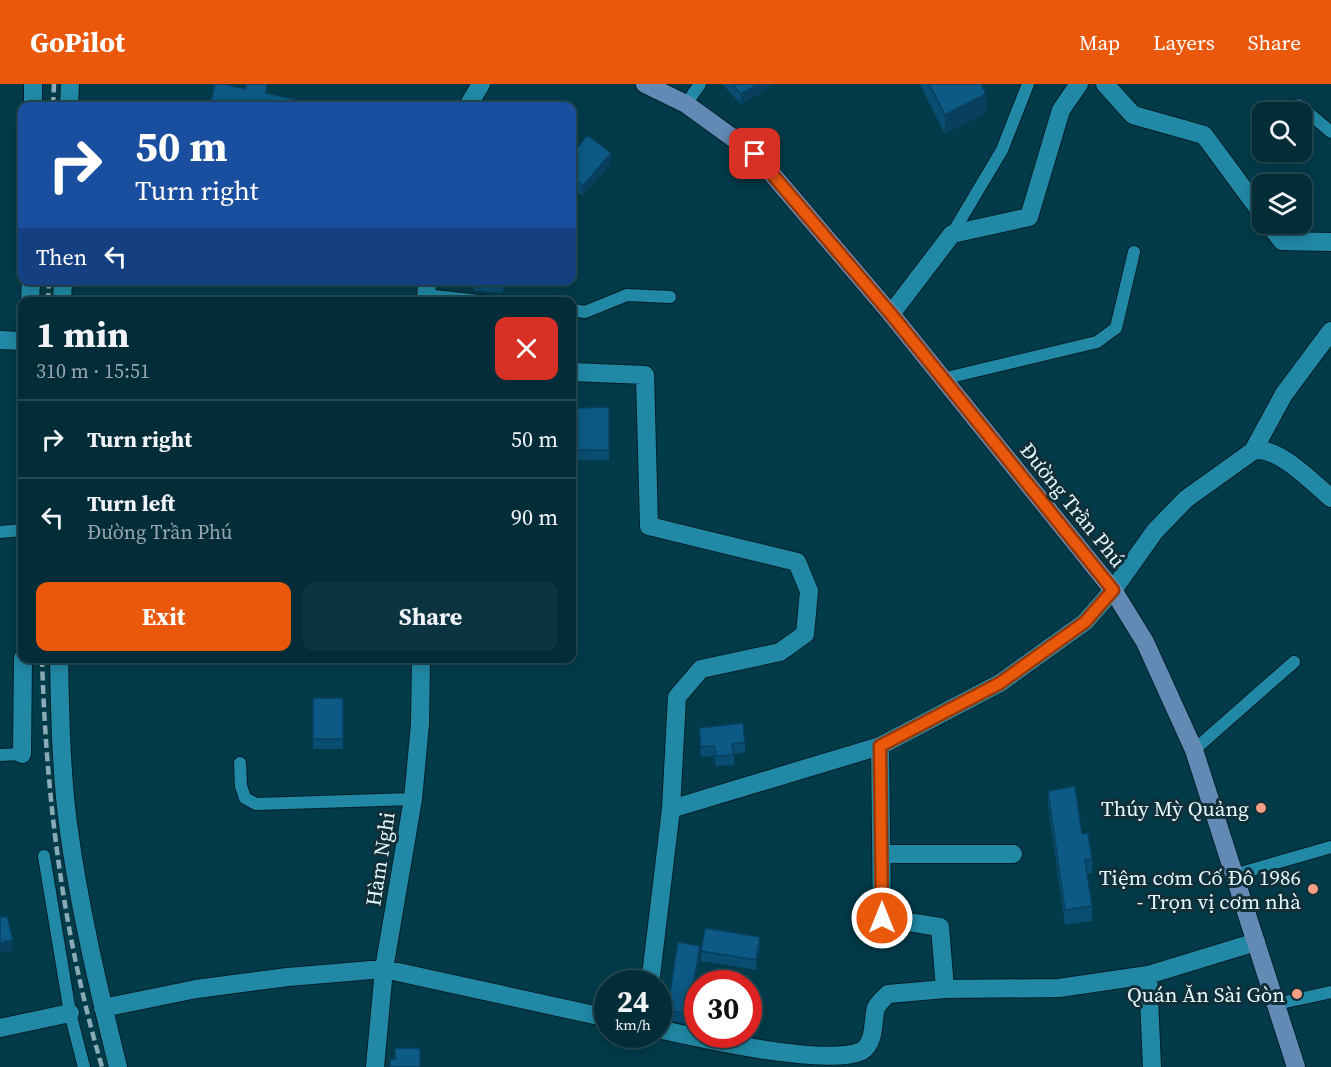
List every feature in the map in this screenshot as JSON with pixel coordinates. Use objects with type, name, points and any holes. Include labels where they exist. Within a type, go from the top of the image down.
[{"type":"street","points":[[33,84],[33,102]]},
{"type":"street","points":[[69,102],[70,84]]},
{"type":"street","points":[[470,102],[481,84]]},
{"type":"street","name":"Đường Trần Phú","points":[[645,84],[686,104],[755,154],[891,314],[1113,590],[1145,642],[1194,750],[1296,1067]]},
{"type":"street","points":[[891,314],[952,234],[1029,217],[1061,110],[1079,84]]},
{"type":"street","points":[[1106,84],[1133,115],[1204,135],[1252,200]]},
{"type":"street","points":[[1277,234],[1282,241],[1331,242]]},
{"type":"street","points":[[1253,451],[1284,394],[1331,331]]},
{"type":"street","points":[[0,340],[18,340]]},
{"type":"street","points":[[576,372],[645,375],[649,526],[797,562],[810,591],[804,634],[780,651],[701,669],[677,697],[671,808],[652,970]]},
{"type":"street","points":[[671,808],[880,746],[1000,683],[1085,622],[1113,590],[1155,531],[1186,499],[1253,451],[1259,449],[1275,452],[1331,498]]},
{"type":"street","points":[[22,754],[23,663]]},
{"type":"street","points":[[59,663],[68,823],[103,1008],[118,1067]]},
{"type":"street","name":"Hàm Nghi","points":[[375,1067],[384,969],[413,799],[420,724],[421,663]]},
{"type":"street","points":[[880,746],[882,918],[940,927],[945,989]]},
{"type":"street","points":[[881,854],[1013,854]]},
{"type":"street","points":[[672,1032],[811,1064],[837,1061],[863,1051],[873,1035],[877,1006],[888,994],[945,989],[1059,988],[1148,975],[1256,942]]},
{"type":"street","points":[[103,1008],[196,989],[384,969],[594,1015]]},
{"type":"street","points":[[1148,975],[1152,1067]]},
{"type":"street","points":[[0,1028],[70,1013]]},
{"type":"lane","points":[[686,104],[700,84]]},
{"type":"lane","points":[[952,234],[1002,150],[1028,84]]},
{"type":"lane","points":[[1312,116],[1331,132]]},
{"type":"lane","points":[[942,379],[1097,342],[1116,328],[1134,252]]},
{"type":"lane","points":[[426,292],[457,297]]},
{"type":"lane","points":[[576,311],[585,312],[627,294],[670,297]]},
{"type":"lane","points":[[0,532],[18,530]]},
{"type":"lane","points":[[1194,750],[1294,662]]},
{"type":"lane","points":[[0,755],[22,754]]},
{"type":"lane","points":[[240,763],[241,786],[245,798],[256,804],[413,799]]},
{"type":"lane","points":[[1234,875],[1331,847]]},
{"type":"lane","points":[[44,856],[70,1013],[84,1067]]},
{"type":"lane","points":[[1276,1004],[1331,992]]},
{"type":"building","points":[[215,84],[246,89],[246,84],[267,84],[266,93],[308,102],[211,102]]},
{"type":"building","points":[[732,84],[758,84],[741,94]]},
{"type":"building","points":[[929,84],[981,84],[986,94],[945,115]]},
{"type":"building","points":[[587,135],[611,153],[583,186],[576,181],[576,150]]},
{"type":"building","points":[[609,407],[609,450],[576,450],[576,408]]},
{"type":"building","points":[[313,698],[343,698],[343,739],[313,739]]},
{"type":"building","points":[[743,723],[745,742],[732,744],[734,755],[716,756],[714,746],[701,747],[699,728]]},
{"type":"building","points":[[1075,786],[1082,834],[1088,833],[1092,859],[1085,860],[1092,906],[1065,910],[1048,791]]},
{"type":"building","points":[[7,916],[13,940],[0,943],[0,918]]},
{"type":"building","points":[[705,928],[760,937],[756,960],[701,951]]},
{"type":"building","points":[[678,942],[700,946],[696,970],[684,970],[684,1013],[672,1011],[672,979]]},
{"type":"building","points":[[395,1048],[420,1048],[420,1067],[390,1067],[390,1059],[395,1059]]},
{"type":"railway","points":[[53,102],[54,84]]},
{"type":"railway","points":[[48,297],[49,285]]},
{"type":"railway","points":[[42,663],[52,813],[59,865],[77,967],[102,1067]]},
{"type":"place","name":"Thúy Mỳ Quảng","points":[[1261,808]]},
{"type":"place","name":"Tiệm cơm Cố Đô 1986 - Trọn vị cơm nhà","points":[[1313,889]]},
{"type":"place","name":"Quán Ăn Sài Gòn","points":[[1297,994]]},
{"type":"route","points":[[755,154],[891,314],[1113,590],[1085,622],[1000,683],[880,746],[882,918]]}]
